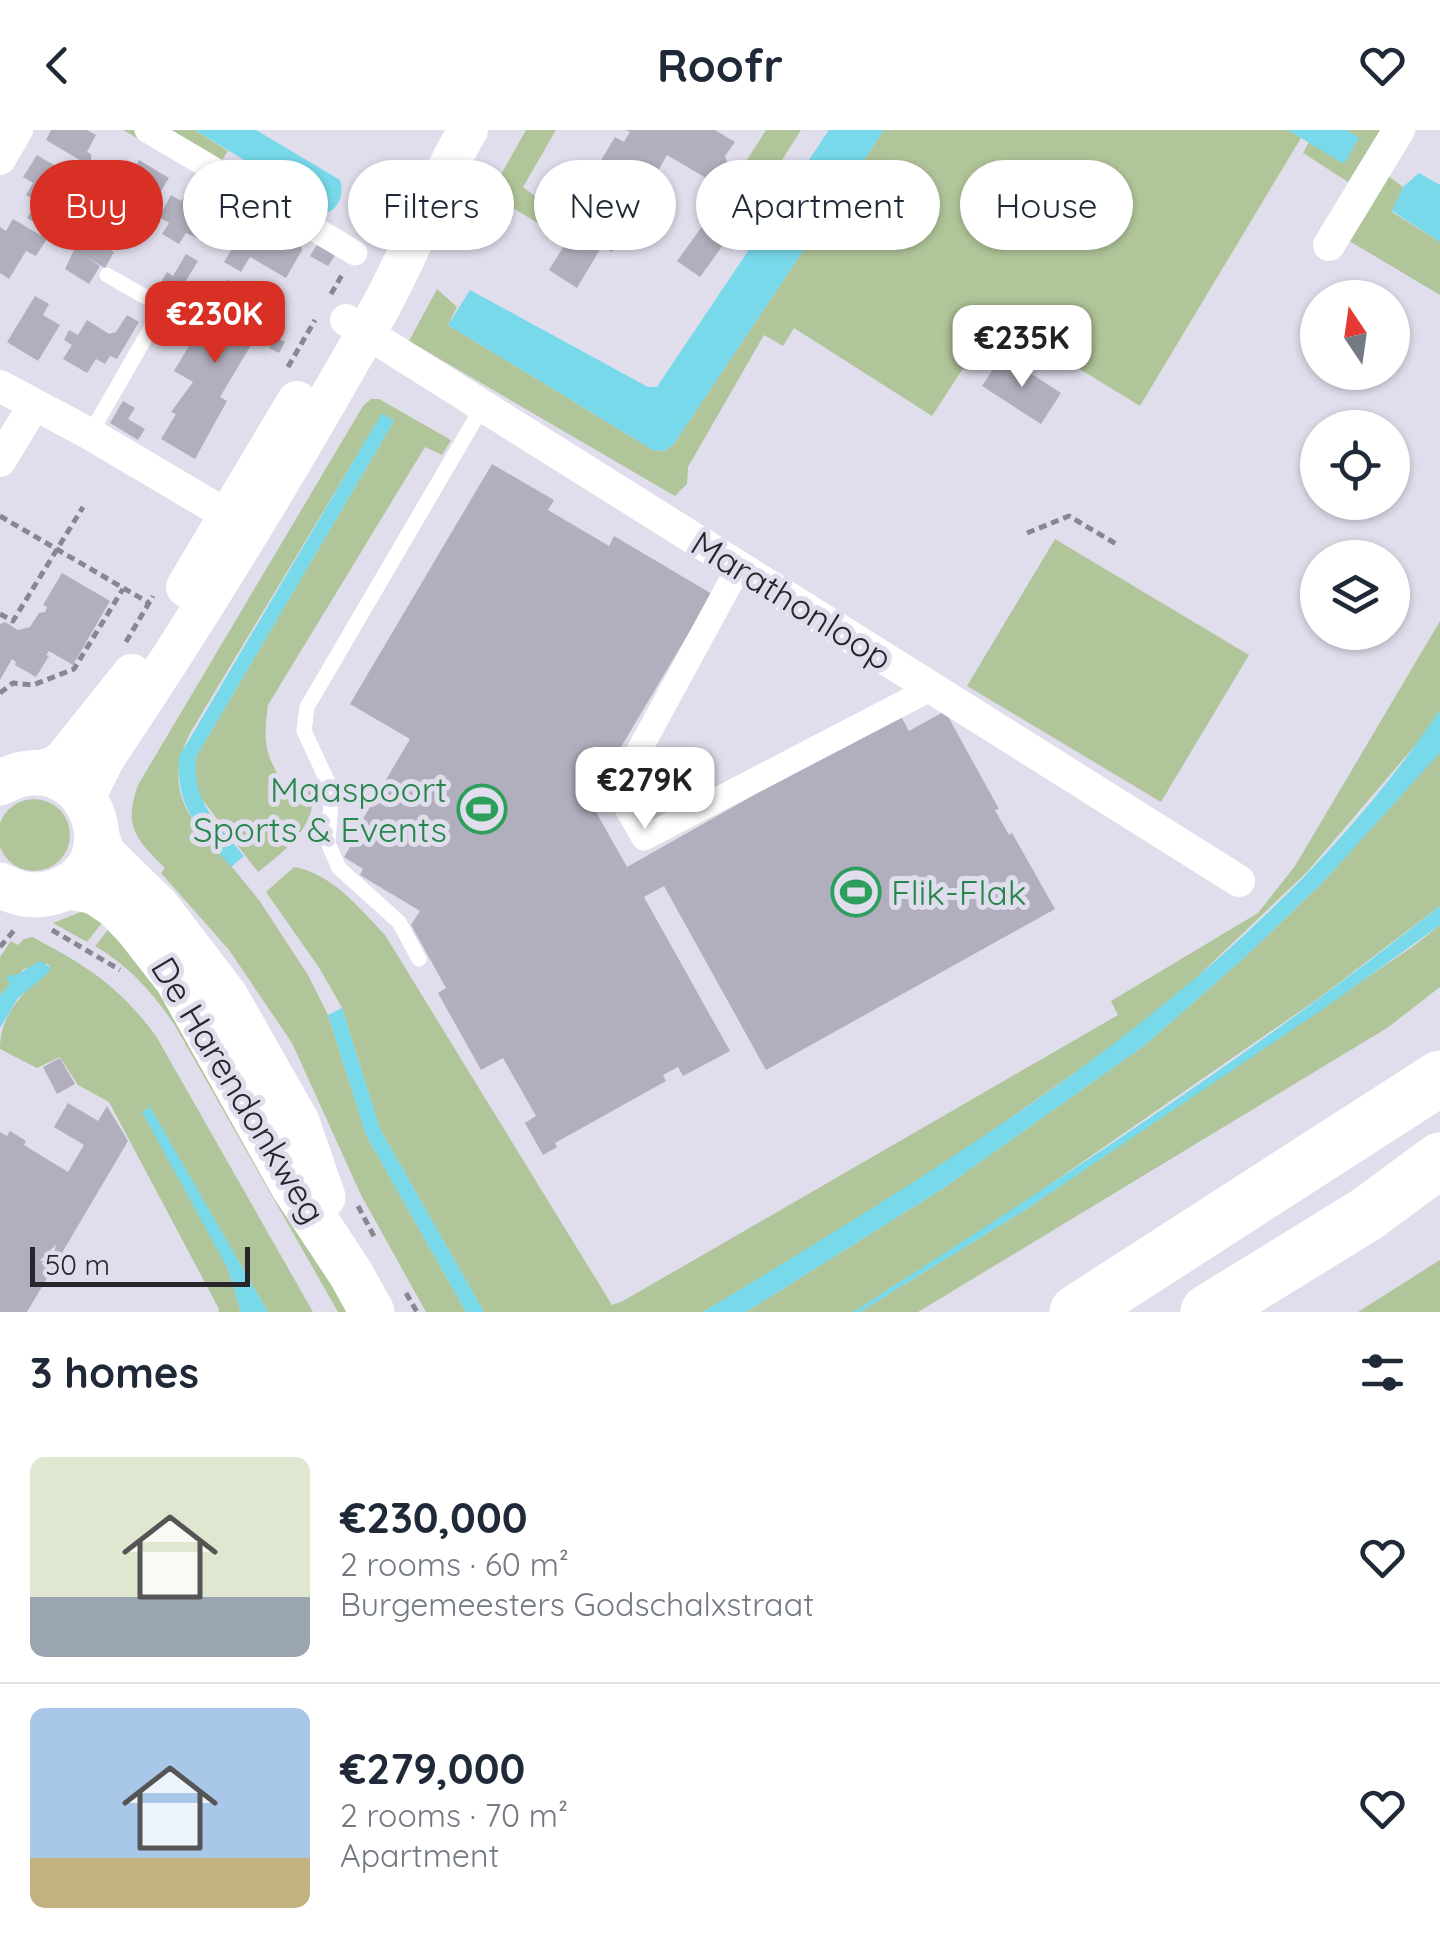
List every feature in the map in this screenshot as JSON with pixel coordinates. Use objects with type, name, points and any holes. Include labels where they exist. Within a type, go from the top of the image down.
[{"type":"highway","points":[[1077,1312],[1435,1080]]},
{"type":"highway","points":[[1208,1312],[1367,1214],[1440,1160]]},
{"type":"highway","points":[[1367,1214],[1440,1184]]},
{"type":"main road","name":"De Harendonkweg","points":[[10,780],[67,781],[93,820],[103,854],[181,935],[263,1057],[298,1122],[362,1293]]},
{"type":"main road","points":[[25,896],[88,867],[93,820]]},
{"type":"main road","name":"De Harendonkweg","points":[[25,896],[95,892],[116,906],[137,928],[178,979],[293,1186],[362,1293]]},
{"type":"street","points":[[0,159],[18,130]]},
{"type":"street","points":[[147,130],[355,254]]},
{"type":"street","points":[[93,820],[89,790],[105,758],[356,326],[382,304],[468,130]]},
{"type":"street","points":[[1328,245],[1399,130]]},
{"type":"street","name":"Marathonloop","points":[[356,326],[1239,881]]},
{"type":"street","points":[[0,386],[240,523]]},
{"type":"street","points":[[0,461],[34,404]]},
{"type":"street","points":[[10,780],[55,766],[64,758],[146,656],[240,523]]},
{"type":"street","points":[[739,567],[617,791],[644,838],[932,688]]},
{"type":"lane","points":[[90,434],[164,307],[107,274]]},
{"type":"lane","points":[[419,959],[398,922],[339,868],[328,843],[332,792],[304,731],[307,706],[483,406]]},
{"type":"path","points":[[0,614],[13,621],[83,507]]},
{"type":"path","points":[[0,516],[149,603]]},
{"type":"path","points":[[1027,533],[1069,516],[1118,545]]},
{"type":"path","points":[[0,692],[13,683],[33,685],[74,669],[123,589]]},
{"type":"green space","points":[[123,130],[195,130],[228,151],[222,160],[183,160],[183,164]]},
{"type":"green space","points":[[526,130],[556,130],[539,160],[534,160],[534,168],[523,187],[534,195],[534,221],[514,209],[514,160],[509,160]]},
{"type":"green space","points":[[766,130],[801,130],[782,160],[747,160]]},
{"type":"green space","points":[[884,130],[1288,130],[1301,138],[1140,406],[996,318],[932,416],[794,328],[783,346],[764,335],[688,467],[687,484],[675,496],[409,341],[437,289],[457,307],[448,325],[653,450],[664,451],[673,445],[804,250],[940,250],[940,160],[864,160]]},
{"type":"green space","points":[[1346,130],[1380,130],[1348,182],[1303,153],[1309,142],[1344,163],[1359,138]]},
{"type":"green space","points":[[1387,175],[1403,187],[1392,212],[1440,242],[1440,295],[1346,239]]},
{"type":"green space","points":[[371,399],[379,399],[451,440],[442,455],[425,447],[268,705],[266,745],[278,774],[292,799],[312,788],[313,801],[305,826],[258,872],[198,794],[194,778],[196,757],[394,421],[382,414],[190,733],[179,765],[179,785],[191,817],[259,900],[308,975],[328,1015],[366,1135],[466,1312],[426,1312],[361,1195],[292,1043],[229,950],[161,873],[165,868],[146,849],[132,822],[138,785],[363,406]]},
{"type":"green space","points":[[1055,539],[1249,655],[1161,802],[967,686]]},
{"type":"green space","points":[[1440,621],[1440,710],[1419,741],[1307,872],[1195,979],[1134,1031],[928,1176],[703,1312],[484,1312],[380,1129],[342,1008],[266,892],[294,867],[308,871],[333,884],[385,935],[612,1305],[1118,1015],[1111,1001],[1258,913],[1295,866]]},
{"type":"green space","points":[[1440,752],[1440,906],[1319,998],[1019,1206],[853,1312],[746,1312],[942,1189],[1145,1045],[1322,883]]},
{"type":"green space","points":[[20,802],[48,802],[67,821],[67,849],[48,868],[20,868],[1,849],[1,821]]},
{"type":"green space","points":[[88,909],[107,916],[87,942],[53,923]]},
{"type":"green space","points":[[115,921],[129,935],[352,1312],[338,1312],[174,1024],[139,980],[95,946]]},
{"type":"green space","points":[[1440,925],[1440,987],[1387,1028],[918,1312],[860,1312],[1025,1210]]},
{"type":"green space","points":[[32,937],[100,978],[129,1003],[156,1036],[313,1312],[268,1312],[150,1108],[228,1269],[241,1312],[218,1312],[109,1102],[78,1085],[60,1057],[37,1068],[0,1049],[9,1013],[50,967],[48,964],[24,969],[0,995],[0,957],[11,941],[18,945]]},
{"type":"green space","points":[[1440,1260],[1440,1312],[1358,1312]]},
{"type":"water","points":[[195,130],[256,130],[306,160],[244,160]]},
{"type":"water","points":[[829,130],[884,130],[864,160],[809,160]]},
{"type":"water","points":[[1288,130],[1346,130],[1359,138],[1344,164]]},
{"type":"water","points":[[328,173],[341,184],[338,203],[329,212]]},
{"type":"water","points":[[1419,173],[1440,185],[1440,242],[1392,211],[1403,187]]},
{"type":"water","points":[[749,250],[804,250],[673,445],[664,451],[653,450],[448,325],[470,290],[648,387],[657,387]]},
{"type":"water","points":[[382,413],[394,421],[196,757],[202,800],[244,856],[231,867],[186,805],[179,757]]},
{"type":"water","points":[[1440,710],[1437,756],[1322,883],[1145,1045],[942,1189],[746,1312],[703,1312],[1008,1120],[1199,975],[1287,894],[1367,806]]},
{"type":"water","points":[[1440,906],[1440,925],[1326,1007],[1025,1210],[860,1312],[853,1312],[1225,1066]]},
{"type":"water","points":[[40,961],[50,967],[48,973],[18,998],[0,1028],[0,995],[11,983],[6,979]]},
{"type":"water","points":[[342,1008],[380,1129],[484,1312],[466,1312],[366,1135],[328,1015]]},
{"type":"water","points":[[150,1107],[268,1312],[241,1312],[228,1269],[142,1112]]},
{"type":"building","points":[[51,130],[87,130],[96,135],[87,152],[91,160],[80,160],[46,140]]},
{"type":"building","points":[[625,130],[715,130],[735,142],[726,160],[696,160],[696,172],[667,155],[664,160],[601,160],[615,137],[624,142],[630,132]]},
{"type":"building","points":[[171,195],[181,201],[183,198],[183,238],[179,244],[163,235],[169,223],[163,219],[163,210]]},
{"type":"building","points":[[13,219],[30,229],[30,250],[40,250],[36,256],[26,251],[9,279],[0,273],[0,227],[6,231]]},
{"type":"building","points":[[696,235],[696,250],[720,250],[700,277],[677,261]]},
{"type":"building","points":[[328,249],[336,254],[328,266],[310,256],[314,250]]},
{"type":"building","points":[[74,250],[114,252],[105,268],[83,255],[100,266],[89,284],[65,269]]},
{"type":"building","points":[[231,250],[302,250],[286,278],[250,257],[241,272],[224,262]]},
{"type":"building","points":[[561,250],[600,250],[577,288],[549,270]]},
{"type":"building","points":[[186,254],[198,261],[179,292],[161,282],[167,272],[173,276]]},
{"type":"building","points":[[228,280],[251,293],[257,282],[280,296],[268,316],[255,308],[244,327],[257,335],[220,397],[227,401],[195,459],[161,439],[176,414],[171,412],[193,382],[174,371],[195,336],[218,349],[230,328],[208,314]]},
{"type":"building","points":[[35,296],[49,304],[43,315],[60,325],[38,361],[7,342]]},
{"type":"building","points":[[127,315],[139,322],[117,359],[110,356],[105,364],[96,359],[87,373],[63,359],[72,345],[64,340],[69,330],[78,335],[87,320],[109,334],[116,332]]},
{"type":"building","points":[[275,337],[285,342],[279,353],[269,348]]},
{"type":"building","points":[[1002,355],[1061,393],[1041,424],[982,386]]},
{"type":"building","points":[[123,401],[135,408],[128,419],[145,429],[138,440],[110,423]]},
{"type":"building","name":"Maaspoort Sports & Events","points":[[492,464],[554,500],[548,510],[609,546],[614,536],[712,594],[612,762],[601,755],[582,787],[627,867],[899,713],[909,731],[945,711],[999,809],[995,810],[1055,909],[766,1070],[664,886],[644,897],[730,1051],[683,1076],[678,1067],[663,1075],[666,1081],[555,1143],[557,1147],[543,1155],[525,1123],[536,1116],[503,1058],[481,1070],[438,993],[446,988],[411,925],[420,911],[360,875],[363,869],[344,857],[410,739],[350,704]]},
{"type":"building","points":[[62,573],[110,601],[73,665],[49,651],[36,677],[12,659],[0,680],[0,624],[5,622],[18,630],[30,627],[39,613],[45,612],[47,607],[43,605]]},
{"type":"building","points":[[60,1058],[75,1084],[57,1094],[43,1067]]},
{"type":"building","points":[[68,1103],[98,1121],[107,1106],[128,1141],[27,1312],[0,1312],[0,1132],[7,1136],[10,1131],[26,1141],[24,1145],[68,1172],[84,1145],[54,1127]]},
{"type":"place","name":"Maaspoort Sports & Events","points":[[482,809]]},
{"type":"place","name":"Flik-Flak","points":[[856,892]]}]
